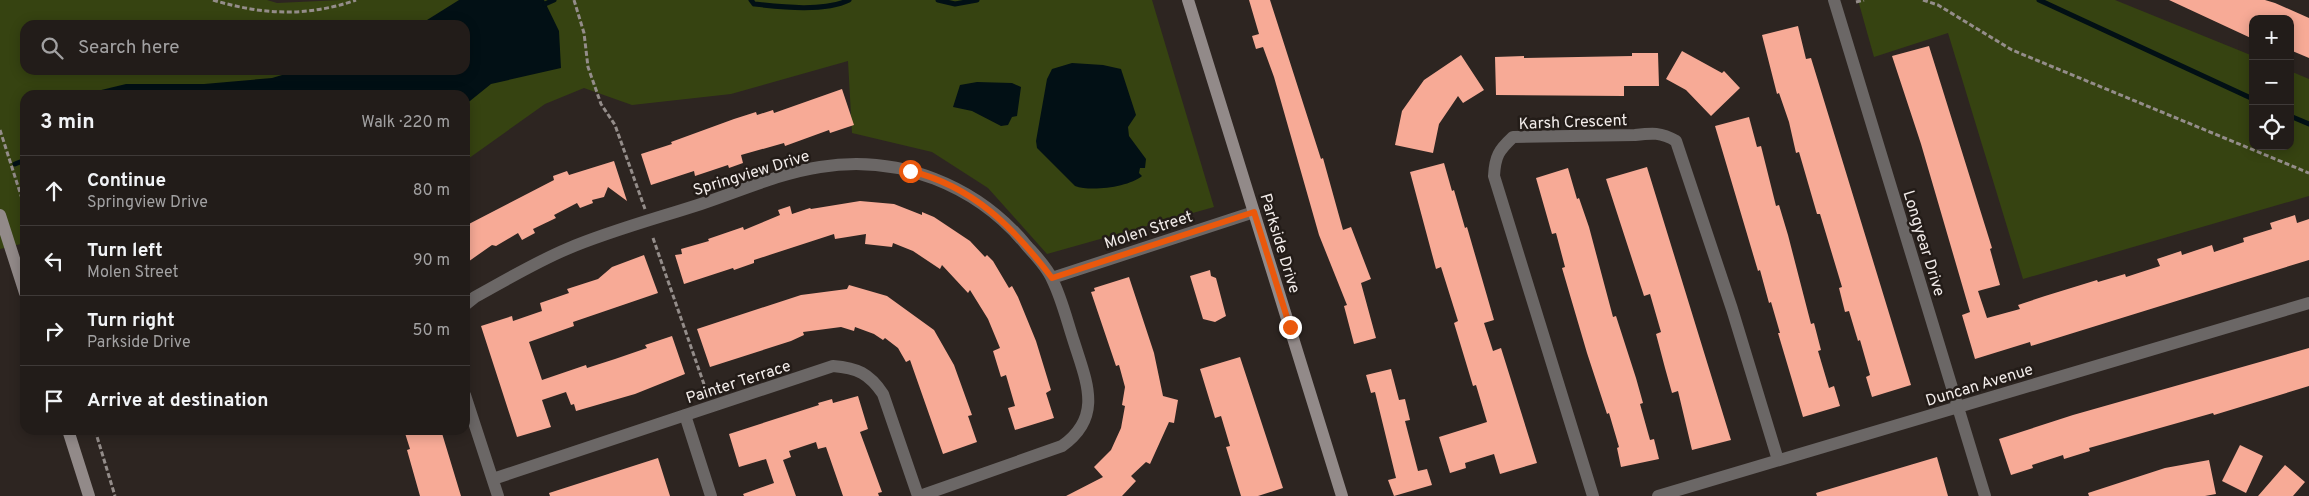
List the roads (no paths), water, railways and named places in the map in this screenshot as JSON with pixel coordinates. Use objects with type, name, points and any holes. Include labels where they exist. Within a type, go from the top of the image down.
[{"type":"main road","name":"Parkside Drive","points":[[1188,0],[1342,496]]},
{"type":"main road","points":[[0,215],[20,277]]},
{"type":"main road","points":[[70,435],[89,496]]},
{"type":"street","name":"Longyear Drive","points":[[1834,0],[1985,496]]},
{"type":"street","name":"Karsh Crescent","points":[[1593,496],[1494,176],[1495,158],[1513,137],[1635,135],[1652,133],[1664,134],[1676,141],[1726,291],[1778,460]]},
{"type":"street","name":"Springview Drive","points":[[470,300],[475,296],[569,248],[800,171],[850,164],[878,165],[926,175],[959,189],[988,207],[1006,223],[1018,235],[1052,278],[1083,371],[1089,407],[1084,424],[1075,437],[1062,446],[919,496]]},
{"type":"street","name":"Molen Street","points":[[1052,278],[1254,212]]},
{"type":"street","name":"Duncan Avenue","points":[[1658,496],[2309,303]]},
{"type":"street","name":"Painter Terrace","points":[[493,479],[833,366],[856,370],[874,381],[883,394],[919,496]]},
{"type":"street","points":[[470,410],[498,496]]},
{"type":"street","points":[[685,416],[711,496]]},
{"type":"waterway","points":[[545,4],[554,0]]},
{"type":"waterway","points":[[751,0],[754,4],[803,8],[828,6],[849,0]]},
{"type":"waterway","points":[[938,0],[955,4],[977,0]]},
{"type":"waterway","points":[[2039,0],[2249,97]]},
{"type":"waterway","points":[[2294,118],[2309,124]]},
{"type":"waterway","points":[[15,164],[20,162]]}]
